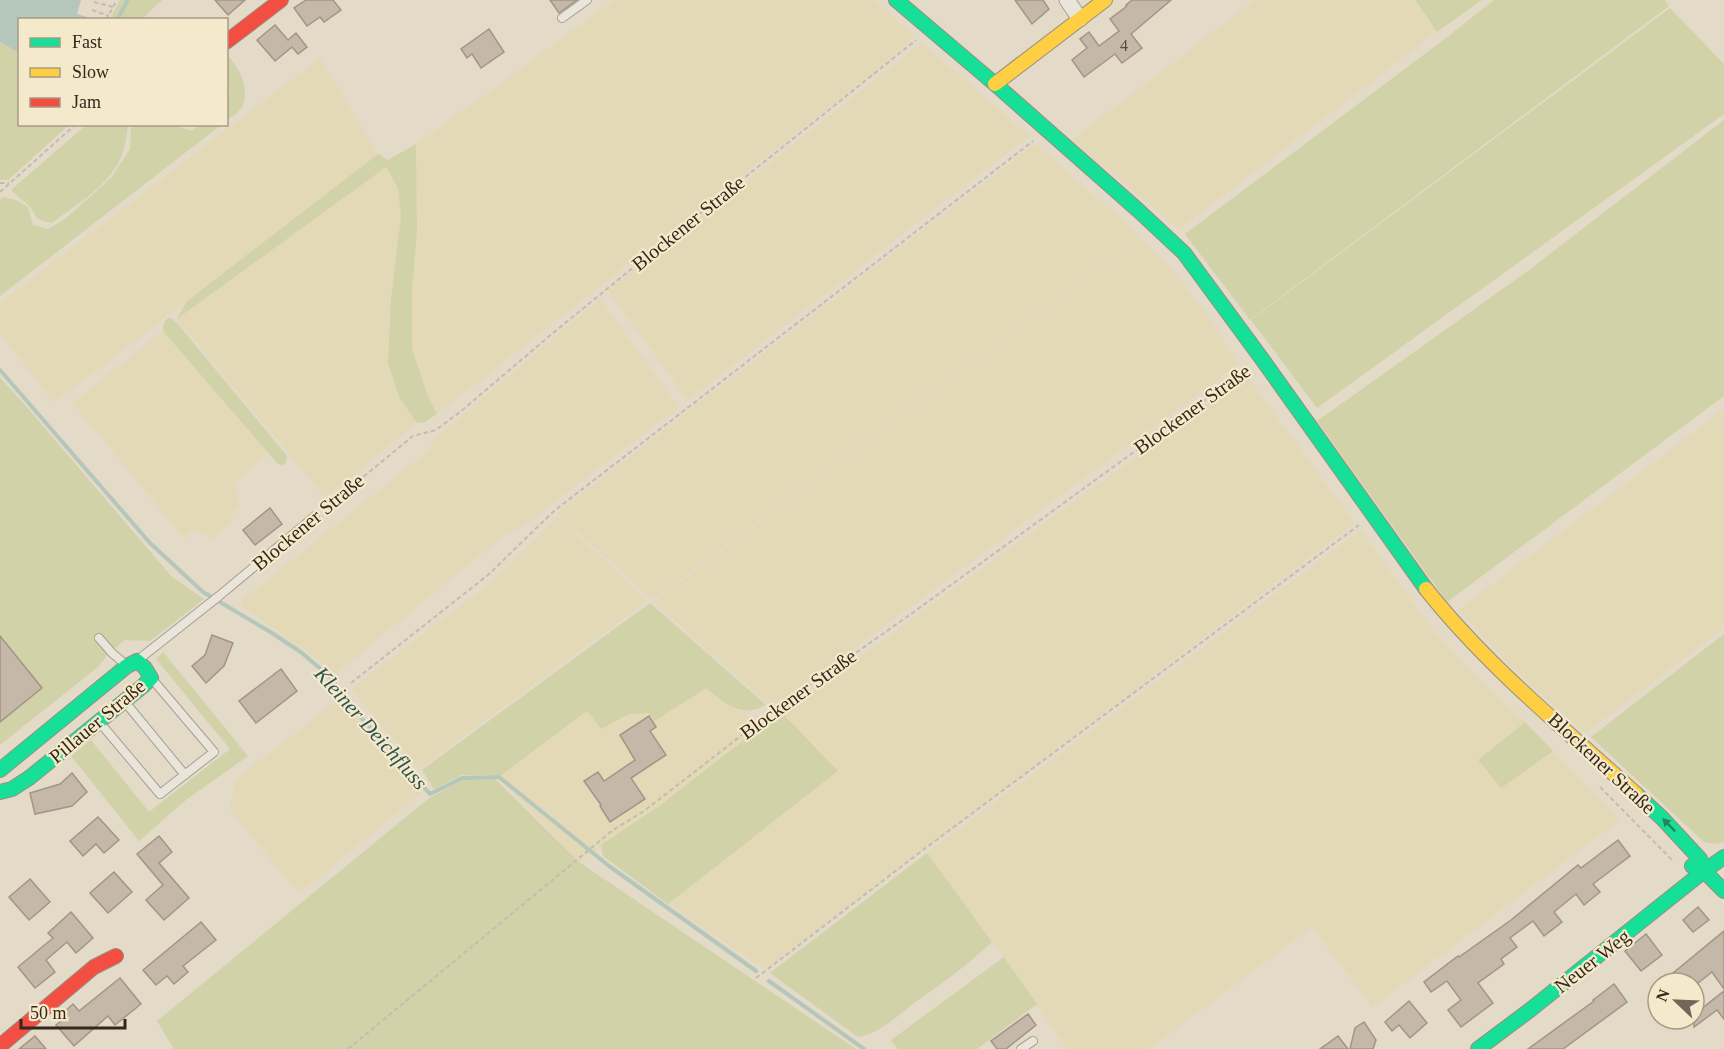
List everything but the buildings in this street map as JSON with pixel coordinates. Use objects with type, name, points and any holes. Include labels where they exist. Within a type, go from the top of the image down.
[{"type":"street","points":[[228,40],[281,0]]},
{"type":"street","name":"Blockener Straße","points":[[896,0],[1140,211],[1184,253],[1262,358],[1434,600],[1513,688],[1634,811]]},
{"type":"street","points":[[1066,0],[1080,19]]},
{"type":"street","points":[[995,84],[1105,0]]},
{"type":"street","name":"Blockener Straße","points":[[1491,662],[1662,818],[1700,859],[1704,871]]},
{"type":"street","name":"Pillauer Straße","points":[[0,770],[132,664],[145,668],[151,678],[29,778],[12,789],[0,792]]},
{"type":"street","name":"Blockener Straße","points":[[1659,835],[1692,866],[1704,871],[1724,891]]},
{"type":"street","name":"Neuer Weg","points":[[1478,1049],[1724,857]]},
{"type":"street","points":[[0,1046],[94,967],[116,956]]},
{"type":"lane","points":[[562,18],[587,0]]},
{"type":"lane","name":"Blockener Straße","points":[[132,664],[219,596],[315,516]]},
{"type":"lane","points":[[99,638],[112,653],[132,664]]},
{"type":"lane","points":[[99,721],[160,794],[214,752],[151,678]]},
{"type":"lane","points":[[124,701],[185,775]]},
{"type":"lane","points":[[1022,1049],[1032,1041]]},
{"type":"path","points":[[92,10],[109,16],[117,0]]},
{"type":"path","points":[[94,2],[113,7]]},
{"type":"path","name":"Blockener Straße","points":[[315,516],[413,436],[436,430],[460,412],[643,260],[930,29]]},
{"type":"path","points":[[0,192],[74,126]]},
{"type":"path","points":[[351,683],[488,575],[554,512],[1046,129]]},
{"type":"path","points":[[0,183],[10,183]]},
{"type":"path","name":"Blockener Straße","points":[[348,1049],[613,830],[644,811],[772,711],[911,614],[1262,358]]},
{"type":"path","points":[[756,978],[1373,514]]},
{"type":"shaded area","points":[[0,0],[81,0],[77,14],[90,18],[18,18],[18,52],[0,42]]},
{"type":"shaded area","points":[[614,0],[874,0],[914,35],[875,71],[437,414],[427,394],[412,348],[412,289],[417,232],[416,144]]},
{"type":"shaded area","points":[[1255,0],[1413,0],[1436,32],[1179,229],[1072,140]]},
{"type":"shaded area","points":[[922,43],[1029,136],[688,400],[608,291]]},
{"type":"shaded area","points":[[320,58],[378,154],[54,403],[0,333],[0,303]]},
{"type":"shaded area","points":[[1035,144],[1140,236],[653,600],[557,513]]},
{"type":"shaded area","points":[[386,166],[398,188],[401,216],[391,299],[388,363],[399,397],[417,423],[325,497],[177,319]]},
{"type":"shaded area","points":[[1139,238],[1174,272],[1208,316],[1238,364],[802,687],[770,706],[654,602]]},
{"type":"shaded area","points":[[600,299],[679,407],[523,526],[502,537],[336,673],[241,605],[244,599],[427,452],[439,435]]},
{"type":"shaded area","points":[[163,331],[267,452],[233,485],[237,491],[240,506],[231,514],[234,519],[213,538],[191,530],[185,539],[73,403]]},
{"type":"shaded area","points":[[1247,377],[1355,523],[765,969],[668,904],[838,771],[782,713]]},
{"type":"shaded area","points":[[1724,409],[1724,628],[1585,733],[1520,675],[1459,610]]},
{"type":"shaded area","points":[[558,517],[647,601],[419,769],[351,689],[492,582]]},
{"type":"shaded area","points":[[1361,530],[1427,623],[1463,663],[1525,722],[1478,760],[1501,788],[1553,751],[1620,820],[1372,1007],[1312,927],[1149,1049],[1067,1049],[1004,957],[927,853]]},
{"type":"shaded area","points":[[706,687],[720,700],[744,712],[757,730],[659,806],[579,862],[499,777],[587,710],[601,729],[629,714],[648,713],[655,721]]},
{"type":"shaded area","points":[[338,700],[421,793],[299,893],[230,810],[235,780]]},
{"type":"green space","points":[[120,0],[162,0],[143,18],[111,18]]},
{"type":"green space","points":[[1415,0],[1482,0],[1437,32]]},
{"type":"green space","points":[[1494,0],[1665,0],[1669,6],[1250,320],[1185,234]]},
{"type":"green space","points":[[1670,8],[1724,64],[1724,114],[1317,408],[1251,320]]},
{"type":"green space","points":[[0,42],[18,52],[18,126],[68,126],[8,180],[0,180]]},
{"type":"green space","points":[[228,56],[240,74],[245,98],[238,112],[228,119],[230,94]]},
{"type":"green space","points":[[1724,120],[1724,396],[1447,602],[1317,421],[1529,270]]},
{"type":"green space","points":[[85,126],[128,126],[125,145],[113,171],[95,191],[52,223],[37,218],[30,207],[11,190]]},
{"type":"green space","points":[[131,126],[179,126],[191,131],[198,126],[220,126],[0,296],[0,200],[3,197],[16,200],[28,207],[33,225],[48,229],[65,219],[111,178],[130,149]]},
{"type":"green space","points":[[416,144],[417,232],[412,289],[412,348],[427,394],[437,414],[425,422],[417,423],[399,397],[388,363],[391,299],[401,216],[398,188],[386,167],[177,319],[187,301],[378,154],[388,160]]},
{"type":"green space","points":[[171,318],[287,456],[286,463],[282,466],[276,462],[163,331],[166,319]]},
{"type":"green space","points":[[0,378],[171,576],[204,599],[150,641],[125,640],[108,654],[98,667],[0,745]]},
{"type":"green space","points":[[650,603],[766,705],[757,709],[741,710],[727,704],[706,688],[655,721],[648,713],[629,714],[601,729],[587,711],[499,777],[462,775],[434,789],[422,770]]},
{"type":"green space","points":[[1724,634],[1724,842],[1716,844],[1704,842],[1591,737]]},
{"type":"green space","points":[[163,652],[248,756],[186,800],[139,841],[71,756],[91,740],[149,812],[230,749],[156,659]]},
{"type":"green space","points":[[782,713],[838,771],[668,904],[603,856],[601,845],[659,806]]},
{"type":"green space","points":[[1525,722],[1553,751],[1501,788],[1478,760]]},
{"type":"green space","points":[[494,778],[579,862],[856,1049],[174,1049],[157,1021],[428,799],[463,779]]},
{"type":"green space","points":[[927,853],[992,942],[954,974],[888,1024],[873,1033],[858,1037],[770,973]]},
{"type":"green space","points":[[1004,957],[1037,1004],[977,1049],[898,1049],[891,1040]]},
{"type":"waterway","points":[[118,18],[128,0]]},
{"type":"waterway","name":"Kleiner Deichfluss","points":[[0,370],[150,543],[203,592],[302,653],[330,677],[348,703],[430,794],[462,778],[499,777],[609,866],[756,971]]},
{"type":"waterway","name":"Kleiner Deichfluss","points":[[769,981],[864,1049]]},
{"type":"traffic: fast","points":[[896,0],[995,84],[1184,253],[1426,589]]},
{"type":"traffic: fast","points":[[0,770],[127,666],[137,661],[145,668],[151,678],[143,686],[29,778],[12,789],[0,792]]},
{"type":"traffic: fast","points":[[1636,794],[1700,859],[1704,871]]},
{"type":"traffic: fast","points":[[1478,1049],[1724,857]]},
{"type":"traffic: fast","points":[[1692,866],[1704,871],[1724,891]]},
{"type":"traffic: slow","points":[[995,84],[1105,0]]},
{"type":"traffic: slow","points":[[1426,589],[1500,670],[1636,794]]},
{"type":"traffic: jam","points":[[228,40],[281,0]]},
{"type":"traffic: jam","points":[[0,1046],[94,967],[116,956]]}]
